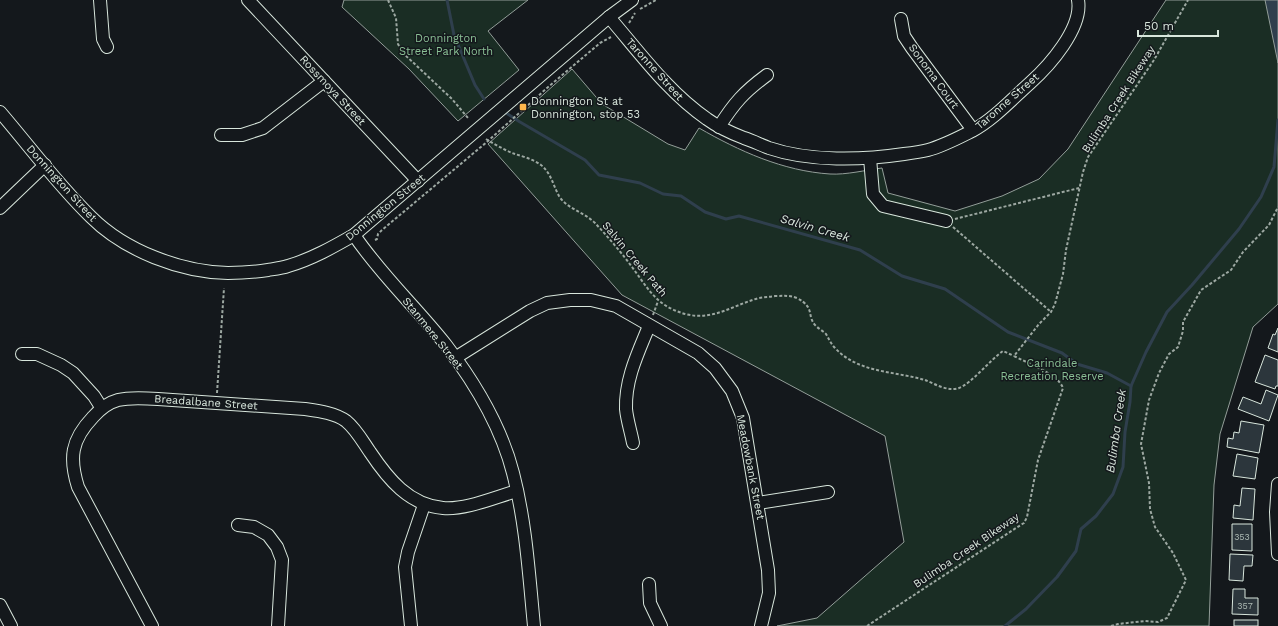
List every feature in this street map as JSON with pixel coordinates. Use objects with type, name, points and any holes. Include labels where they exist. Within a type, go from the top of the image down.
[{"type":"street","points":[[100,0],[103,39],[107,47]]},
{"type":"street","name":"Rossmoya Street","points":[[248,0],[418,181]]},
{"type":"street","name":"Donnington Street","points":[[0,112],[44,165],[92,218],[116,237],[146,254],[177,265],[206,271],[228,273],[249,272],[288,266],[329,250],[354,235],[526,87],[609,17],[632,0]]},
{"type":"street","name":"Taronne Street","points":[[609,17],[668,86],[686,103],[719,127],[770,149],[797,155],[834,158],[870,158],[928,150],[949,142],[973,130],[991,118],[1036,78],[1050,62],[1075,25],[1079,7],[1078,0]]},
{"type":"street","name":"Sonoma Court","points":[[901,19],[904,36],[973,130]]},
{"type":"street","points":[[719,127],[738,99],[767,75]]},
{"type":"street","points":[[221,135],[242,136],[263,128],[324,81]]},
{"type":"street","points":[[870,158],[874,194],[883,206],[946,221]]},
{"type":"street","points":[[0,208],[44,165]]},
{"type":"street","name":"Stanmere Street","points":[[354,235],[367,254],[445,344],[486,403],[499,432],[513,471],[524,532],[534,626]]},
{"type":"street","name":"Meadowbank Street","points":[[455,358],[530,311],[548,303],[570,300],[591,300],[616,306],[651,320],[698,352],[714,368],[732,391],[743,418],[768,570],[769,593],[761,626]]},
{"type":"street","points":[[633,442],[626,410],[627,387],[633,364],[651,320]]},
{"type":"street","points":[[22,354],[38,354],[61,365],[73,373],[102,407]]},
{"type":"street","name":"Breadalbane Street","points":[[152,626],[78,487],[74,473],[73,456],[76,441],[84,426],[102,407],[118,400],[136,398],[217,402],[326,412],[345,421],[360,436],[382,470],[397,487],[424,505],[443,508],[458,507],[517,491]]},
{"type":"street","points":[[1278,484],[1276,512],[1278,554]]},
{"type":"street","points":[[758,502],[828,492]]},
{"type":"street","points":[[411,626],[405,567],[408,552],[424,505]]},
{"type":"street","points":[[238,525],[254,527],[268,535],[277,547],[282,560],[278,626]]},
{"type":"street","points":[[649,584],[650,603],[661,626]]},
{"type":"street","points":[[0,605],[11,626]]},
{"type":"path","points":[[388,0],[396,18],[398,44],[403,54],[452,99],[468,118]]},
{"type":"path","points":[[629,23],[634,14],[656,0]]},
{"type":"path","name":"Bulimba Creek Bikeway","points":[[867,626],[1016,528],[1024,522],[1027,517],[1038,460],[1062,388],[1058,380],[1014,356],[1055,304],[1063,274],[1079,188],[1088,157],[1154,60],[1188,0]]},
{"type":"path","points":[[375,240],[382,230],[600,43],[612,36]]},
{"type":"path","name":"Salvin Creek Path","points":[[487,140],[511,152],[541,164],[548,172],[559,195],[568,206],[581,212],[593,222],[604,233],[658,301],[672,309],[685,314],[708,315],[725,312],[760,298],[787,295],[806,304],[816,326],[826,335],[842,356],[876,370],[919,379],[941,387],[955,389],[965,385],[1003,351],[1014,356]]},
{"type":"path","points":[[946,221],[1079,188]]},
{"type":"path","points":[[1111,626],[1131,622],[1158,622],[1166,618],[1186,580],[1173,553],[1155,528],[1150,509],[1149,483],[1141,444],[1149,400],[1159,373],[1169,354],[1178,347],[1183,332],[1183,322],[1201,290],[1231,270],[1243,252],[1269,225],[1278,207]]},
{"type":"path","points":[[946,221],[1050,312]]},
{"type":"path","points":[[217,402],[224,288]]},
{"type":"path","points":[[651,320],[658,301]]},
{"type":"green space","name":"Donnington Street Park North","points":[[344,0],[528,0],[488,31],[519,70],[458,121],[409,69],[342,7]]},
{"type":"green space","name":"Carindale Recreation Reserve","points":[[1166,0],[1278,0],[1278,304],[1253,327],[1220,434],[1214,485],[1209,626],[777,626],[817,618],[904,542],[885,436],[622,295],[488,144],[572,69],[602,104],[668,144],[685,150],[699,128],[746,152],[795,169],[836,174],[882,168],[888,193],[955,211],[1002,196],[1039,179],[1068,149]]},
{"type":"water","points":[[1265,0],[1278,0],[1278,63]]},
{"type":"building","points":[[1278,328],[1278,352],[1268,348],[1273,334],[1275,335]]},
{"type":"building","points":[[1265,355],[1278,360],[1278,386],[1276,386],[1275,389],[1255,382]]},
{"type":"building","points":[[1266,390],[1278,395],[1269,421],[1238,409],[1243,397],[1261,404]]},
{"type":"building","points":[[1241,421],[1264,425],[1259,453],[1227,447],[1228,438],[1233,439],[1234,432],[1239,433]]},
{"type":"building","points":[[1237,454],[1258,458],[1255,479],[1233,476]]},
{"type":"building","points":[[1242,488],[1255,489],[1253,520],[1233,518],[1234,505],[1240,506]]},
{"type":"building","points":[[1232,524],[1252,524],[1252,551],[1232,550]]},
{"type":"building","points":[[1230,554],[1253,555],[1252,566],[1244,566],[1243,581],[1229,580]]},
{"type":"building","points":[[1233,589],[1245,589],[1245,598],[1258,598],[1258,615],[1232,614]]},
{"type":"building","points":[[1234,620],[1258,620],[1258,626],[1234,626]]},
{"type":"waterway","name":"Salvin Creek","points":[[447,0],[454,35],[475,85],[484,99]]},
{"type":"waterway","name":"Salvin Creek","points":[[503,111],[585,160],[599,175],[640,183],[663,194],[681,196],[705,212],[726,219],[739,216],[860,250],[902,276],[945,289],[1008,332],[1062,353],[1077,364],[1107,373],[1131,386]]},
{"type":"waterway","name":"Bulimba Creek","points":[[1005,626],[1026,609],[1057,577],[1076,551],[1081,529],[1096,516],[1113,494],[1123,467],[1125,432],[1131,386],[1146,352],[1167,312],[1239,229],[1261,197],[1274,167],[1278,120]]},
{"type":"place","name":"Donnington St at Donnington, stop 53","points":[[523,107]]}]
